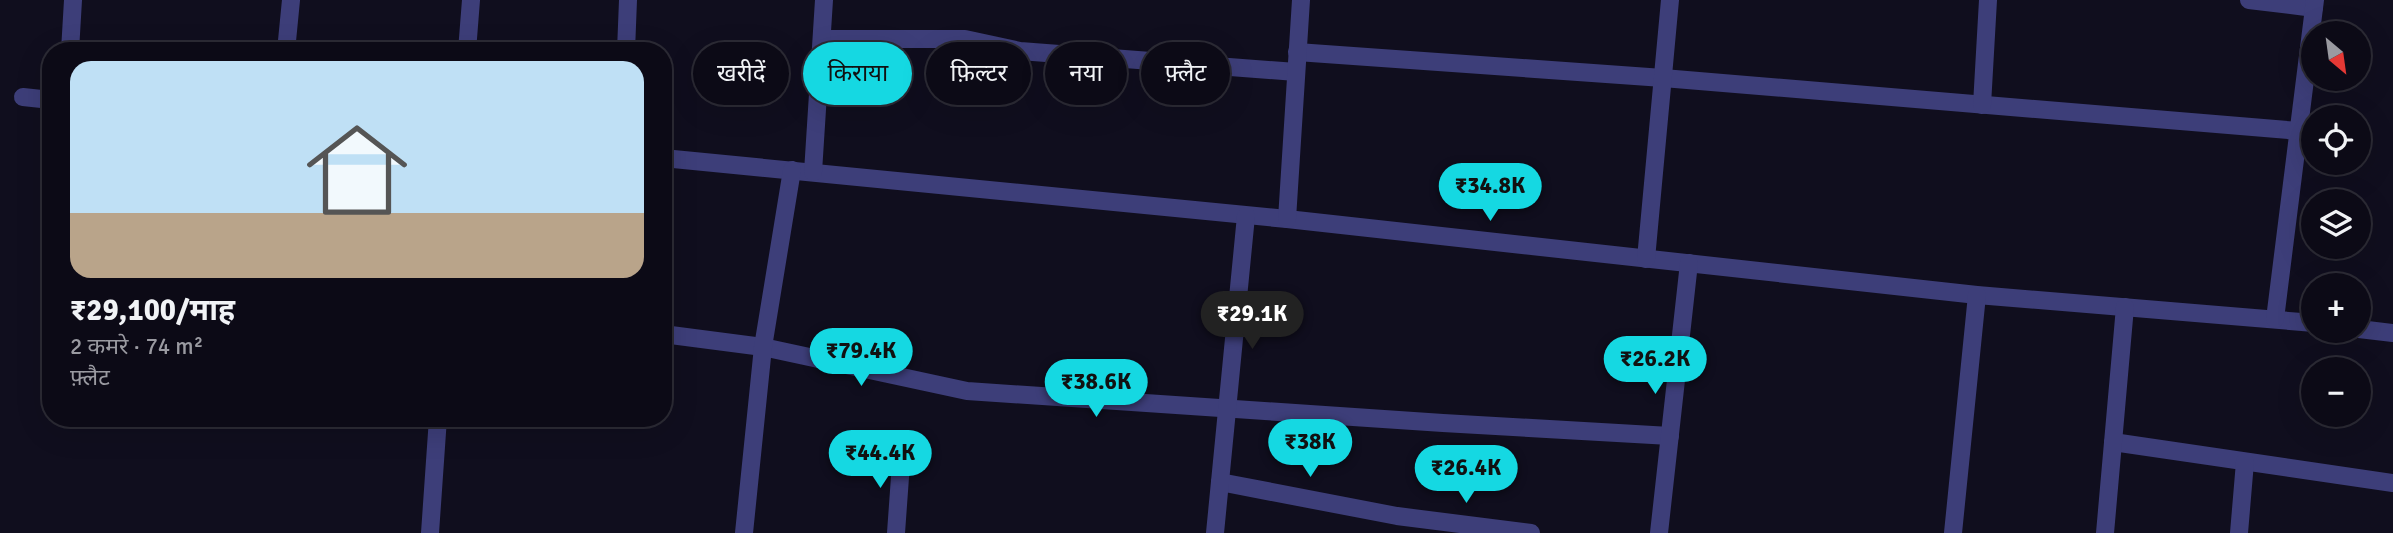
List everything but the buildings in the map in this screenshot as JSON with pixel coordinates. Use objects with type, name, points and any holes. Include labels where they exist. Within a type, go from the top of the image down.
[{"type":"street","points":[[70,42],[72,0]]},
{"type":"street","points":[[287,42],[291,0]]},
{"type":"street","points":[[468,42],[471,0]]},
{"type":"street","points":[[626,42],[628,0]]},
{"type":"street","points":[[813,172],[824,0]]},
{"type":"street","points":[[1287,219],[1301,0]]},
{"type":"street","points":[[1646,259],[1670,0]]},
{"type":"street","points":[[1982,105],[1988,0]]},
{"type":"street","points":[[2249,0],[2315,4],[2275,319]]},
{"type":"street","points":[[822,39],[965,38],[1020,51],[1296,72]]},
{"type":"street","points":[[1297,52],[1663,78],[2299,131]]},
{"type":"street","points":[[23,97],[42,99]]},
{"type":"street","points":[[672,159],[1287,219],[1977,295],[2301,322]]},
{"type":"street","points":[[744,533],[763,347],[792,170]]},
{"type":"street","points":[[1215,533],[1246,216]]},
{"type":"street","points":[[1659,533],[1689,263]]},
{"type":"street","points":[[1953,533],[1977,295]]},
{"type":"street","points":[[2105,533],[2125,307]]},
{"type":"street","points":[[2371,330],[2393,333]]},
{"type":"street","points":[[672,335],[763,347],[967,391],[1670,436]]},
{"type":"street","points":[[430,533],[437,427]]},
{"type":"street","points":[[2113,442],[2393,483]]},
{"type":"street","points":[[896,533],[902,449]]},
{"type":"street","points":[[2239,533],[2245,462]]},
{"type":"street","points":[[1220,482],[1397,516],[1531,533]]}]
